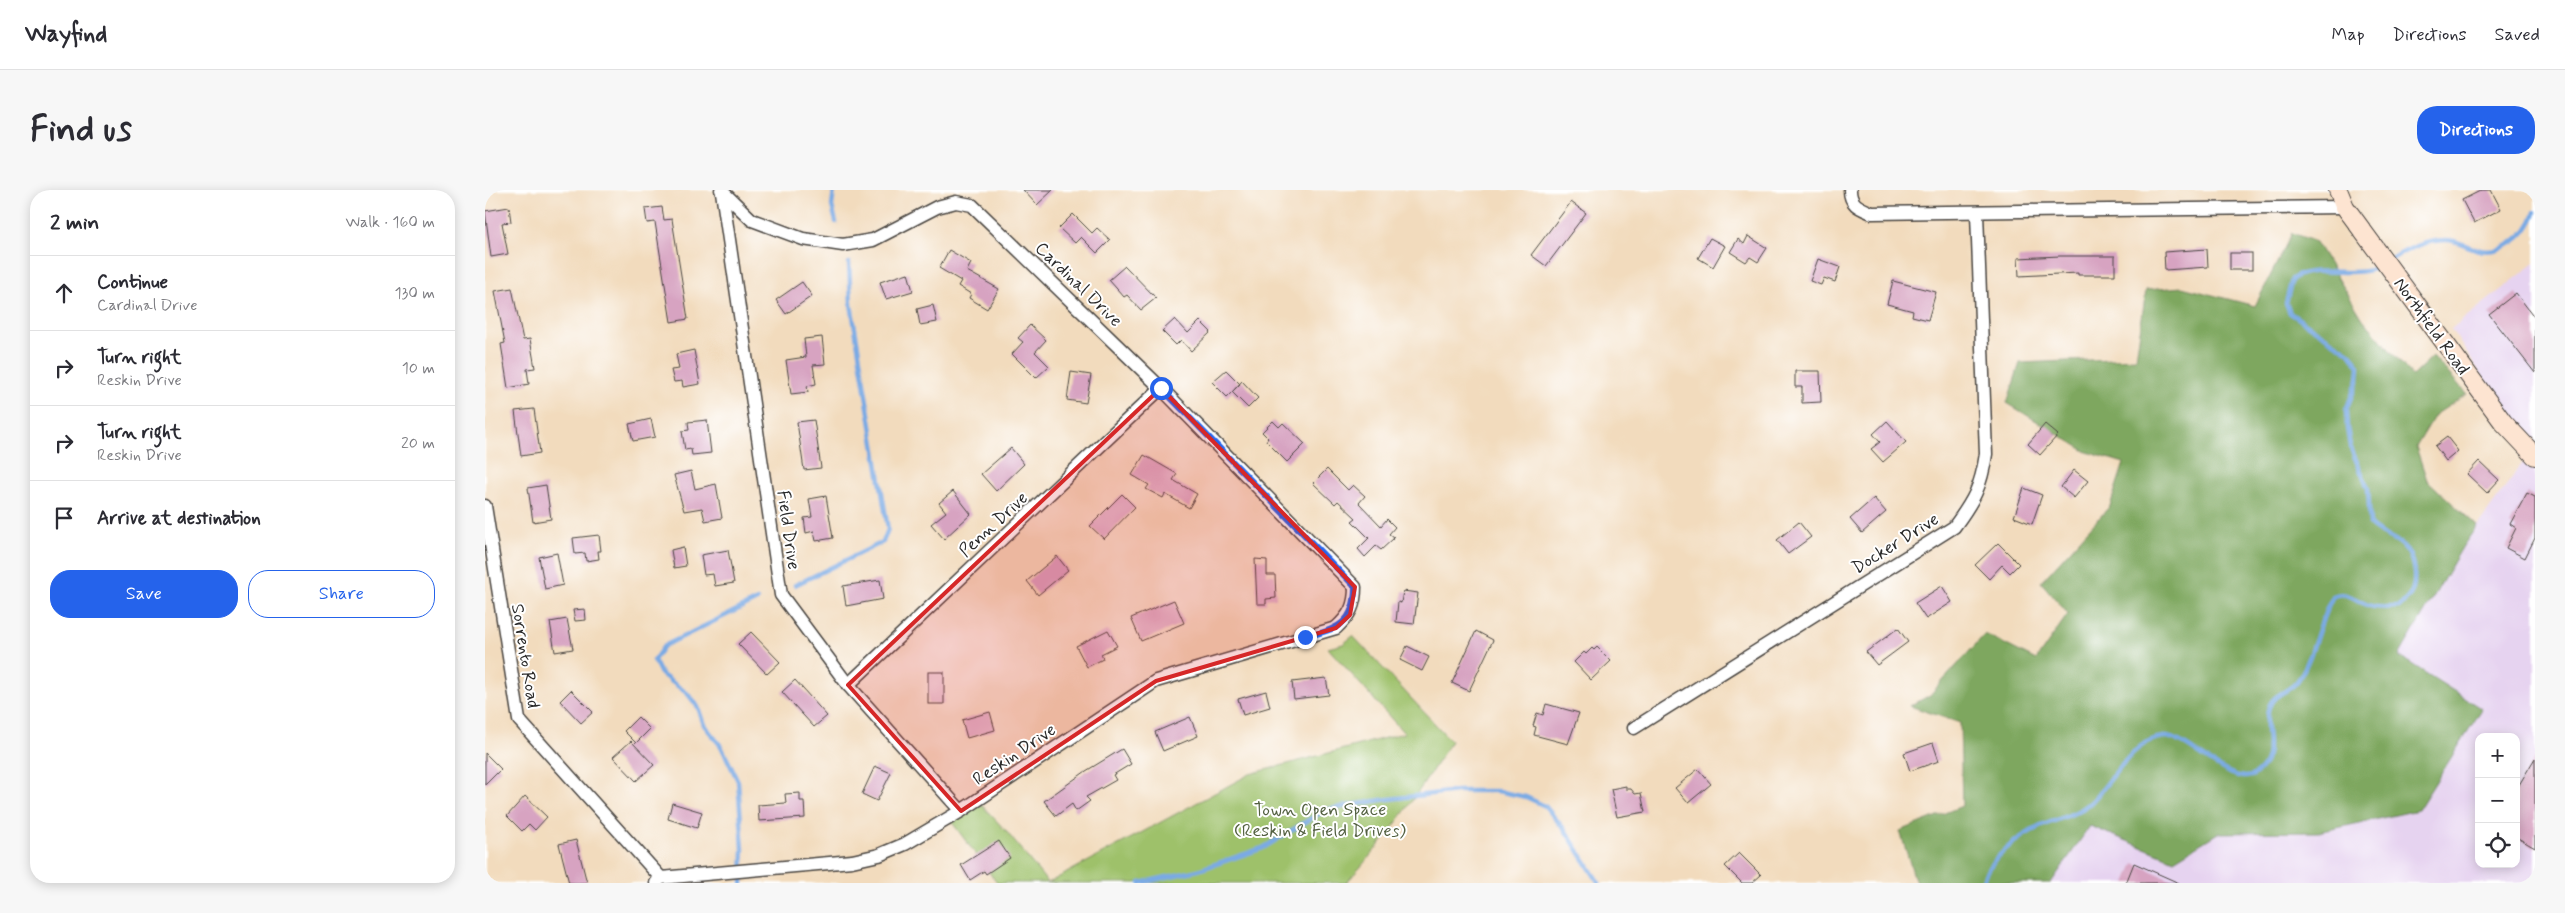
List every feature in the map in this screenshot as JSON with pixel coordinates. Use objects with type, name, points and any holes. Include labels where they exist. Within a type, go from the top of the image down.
[{"type":"street","points":[[1850,190],[1850,197],[1855,206],[1872,213],[1977,214],[2345,207]]},
{"type":"street","name":"Northfield Road","points":[[2338,190],[2345,207],[2503,422],[2535,456]]},
{"type":"street","name":"Cardinal Drive","points":[[721,191],[752,220],[803,239],[843,245],[873,240],[937,207],[956,202],[972,206],[1161,388],[1355,587]]},
{"type":"street","name":"Field Drive","points":[[721,191],[781,595],[848,685],[961,811]]},
{"type":"street","name":"Docker Drive","points":[[1634,728],[1954,527],[1974,500],[1986,454],[1977,214]]},
{"type":"street","name":"Penn Drive","points":[[848,685],[1161,388]]},
{"type":"street","name":"Sorrento Road","points":[[485,506],[519,720],[659,880]]},
{"type":"street","name":"Reskin Drive","points":[[659,880],[733,870],[852,861],[879,855],[905,844],[961,811],[1156,681],[1336,628],[1350,615],[1355,601],[1355,587]]},
{"type":"highlighted area","points":[[1161,388],[1355,587],[1350,615],[1336,628],[1156,681],[961,811],[848,685]]},
{"type":"shaded area","points":[[2535,263],[2535,883],[2051,883],[2090,826],[2174,860],[2218,833],[2319,832],[2399,656],[2463,546],[2534,447],[2493,392],[2451,329]]},
{"type":"green space","points":[[2292,233],[2316,242],[2363,319],[2412,376],[2433,356],[2467,394],[2435,415],[2416,447],[2427,480],[2477,526],[2463,546],[2399,656],[2482,709],[2418,810],[2319,832],[2218,833],[2174,860],[2090,826],[2051,883],[1916,883],[1900,831],[1962,806],[1960,723],[1910,706],[1930,695],[1985,634],[2036,660],[2068,614],[2041,582],[2110,506],[2124,463],[2087,452],[2007,403],[2020,363],[2136,358],[2146,290],[2182,287],[2255,306]]},
{"type":"green space","name":"Town Open Space (Reskin & Field Drives)","points":[[1353,636],[1451,741],[1402,815],[1346,883],[1048,883],[1250,774],[1404,733],[1328,648],[1343,644]]},
{"type":"green space","points":[[975,798],[1006,831],[1048,883],[997,883],[951,821]]},
{"type":"building","points":[[1023,190],[1053,190],[1037,205]]},
{"type":"building","points":[[2482,190],[2491,190],[2501,209],[2474,223],[2462,200]]},
{"type":"building","points":[[1571,202],[1586,213],[1546,266],[1531,255]]},
{"type":"building","points":[[509,207],[511,222],[502,223],[508,254],[491,257],[485,211]]},
{"type":"building","points":[[662,207],[664,220],[672,219],[688,319],[671,322],[655,222],[647,223],[645,209]]},
{"type":"building","points":[[1073,214],[1092,233],[1097,228],[1110,240],[1097,253],[1081,237],[1075,243],[1059,228]]},
{"type":"building","points":[[1748,236],[1767,248],[1758,262],[1750,257],[1746,262],[1730,252],[1738,239],[1744,244]]},
{"type":"building","points":[[1710,238],[1725,246],[1713,267],[1698,258]]},
{"type":"building","points":[[2207,249],[2208,267],[2165,270],[2164,252]]},
{"type":"building","points":[[949,250],[971,263],[967,271],[999,289],[987,309],[969,298],[971,294],[958,286],[961,281],[939,268]]},
{"type":"building","points":[[2230,253],[2252,253],[2252,270],[2230,270]]},
{"type":"building","points":[[2115,256],[2115,275],[2078,275],[2078,273],[2019,276],[2018,258]]},
{"type":"building","points":[[1818,259],[1840,267],[1835,282],[1824,278],[1821,285],[1810,281]]},
{"type":"building","points":[[1125,266],[1156,298],[1141,310],[1127,295],[1124,297],[1109,280]]},
{"type":"building","points":[[908,273],[913,291],[886,299],[880,282]]},
{"type":"building","points":[[1893,281],[1936,292],[1928,320],[1912,316],[1913,311],[1887,304]]},
{"type":"building","points":[[802,282],[812,296],[786,314],[776,300]]},
{"type":"building","points":[[512,288],[523,340],[530,339],[535,368],[527,369],[529,384],[508,388],[501,344],[505,343],[495,291]]},
{"type":"building","points":[[2516,293],[2535,318],[2535,373],[2489,314]]},
{"type":"building","points":[[933,305],[937,322],[920,325],[917,309]]},
{"type":"building","points":[[1175,319],[1188,333],[1200,321],[1211,332],[1191,351],[1181,340],[1176,345],[1162,331]]},
{"type":"building","points":[[1030,325],[1046,340],[1035,352],[1049,366],[1036,378],[1012,354],[1023,342],[1018,338]]},
{"type":"building","points":[[822,337],[825,364],[813,365],[816,384],[807,386],[808,392],[791,394],[786,360],[806,357],[804,339]]},
{"type":"building","points":[[694,350],[700,384],[683,387],[682,381],[674,382],[671,370],[679,369],[676,354]]},
{"type":"building","points":[[1226,370],[1240,384],[1227,397],[1212,382]]},
{"type":"building","points":[[1795,371],[1820,371],[1821,402],[1802,403],[1802,387],[1795,387]]},
{"type":"building","points":[[1071,372],[1091,375],[1086,403],[1067,400]]},
{"type":"building","points":[[1242,381],[1258,398],[1248,408],[1232,392]]},
{"type":"building","points":[[534,409],[540,453],[521,456],[515,411]]},
{"type":"building","points":[[651,419],[655,437],[633,441],[629,424]]},
{"type":"building","points":[[707,420],[711,453],[692,455],[691,449],[685,450],[682,431],[689,430],[688,422]]},
{"type":"building","points":[[814,420],[821,468],[804,470],[797,422]]},
{"type":"building","points":[[1273,421],[1279,427],[1283,423],[1305,444],[1287,462],[1266,441],[1268,438],[1262,432]]},
{"type":"building","points":[[1887,421],[1906,442],[1883,462],[1871,449],[1880,442],[1873,434]]},
{"type":"building","points":[[2045,424],[2058,435],[2040,455],[2028,444]]},
{"type":"building","points":[[2447,437],[2458,451],[2446,461],[2435,446]]},
{"type":"building","points":[[1011,448],[1024,464],[996,491],[981,474]]},
{"type":"building","points":[[1144,455],[1177,474],[1173,480],[1197,494],[1189,508],[1165,494],[1163,498],[1146,489],[1149,485],[1132,475]]},
{"type":"building","points":[[2479,461],[2499,480],[2487,493],[2467,474]]},
{"type":"building","points":[[1327,469],[1348,490],[1353,485],[1365,496],[1359,503],[1381,526],[1387,519],[1395,527],[1389,534],[1394,538],[1381,550],[1376,546],[1365,557],[1358,549],[1369,538],[1352,521],[1356,518],[1338,501],[1335,504],[1313,483]]},
{"type":"building","points":[[2074,470],[2088,481],[2074,498],[2061,487]]},
{"type":"building","points":[[691,471],[695,489],[716,484],[722,518],[705,521],[702,508],[684,511],[674,475]]},
{"type":"building","points":[[546,485],[551,519],[533,522],[528,488]]},
{"type":"building","points":[[2024,488],[2042,495],[2032,524],[2014,517]]},
{"type":"building","points":[[953,491],[971,514],[944,539],[931,524],[946,512],[939,503]]},
{"type":"building","points":[[2527,493],[2535,497],[2535,538],[2525,558],[2506,548],[2516,528],[2510,524]]},
{"type":"building","points":[[1122,494],[1135,507],[1104,539],[1090,526]]},
{"type":"building","points":[[826,496],[833,538],[816,541],[814,531],[806,533],[804,518],[812,517],[809,499]]},
{"type":"building","points":[[1874,498],[1886,512],[1862,533],[1850,519]]},
{"type":"building","points":[[1799,522],[1811,537],[1788,554],[1777,540]]},
{"type":"building","points":[[599,535],[601,551],[598,551],[599,559],[586,561],[585,553],[575,554],[573,538]]},
{"type":"building","points":[[1998,543],[2019,564],[2010,573],[2002,565],[1989,579],[1975,565]]},
{"type":"building","points":[[683,547],[686,566],[674,568],[671,550]]},
{"type":"building","points":[[728,550],[734,583],[715,586],[713,574],[704,575],[701,555]]},
{"type":"building","points":[[557,553],[563,585],[545,589],[539,557]]},
{"type":"building","points":[[1057,556],[1068,570],[1038,595],[1027,581]]},
{"type":"building","points":[[1255,559],[1267,560],[1267,575],[1275,575],[1276,598],[1266,599],[1266,604],[1257,604]]},
{"type":"building","points":[[880,580],[883,599],[846,606],[843,586]]},
{"type":"building","points":[[1942,586],[1952,602],[1926,619],[1915,603]]},
{"type":"building","points":[[1403,591],[1418,593],[1414,624],[1396,622],[1398,602],[1401,603]]},
{"type":"building","points":[[1174,600],[1184,623],[1141,641],[1131,618]]},
{"type":"building","points":[[585,609],[586,620],[575,621],[573,610]]},
{"type":"building","points":[[567,619],[573,649],[555,652],[550,622]]},
{"type":"building","points":[[1898,628],[1908,642],[1877,665],[1866,652]]},
{"type":"building","points":[[1108,630],[1117,646],[1101,654],[1103,659],[1087,667],[1076,646]]},
{"type":"building","points":[[1476,631],[1493,640],[1469,691],[1452,683]]},
{"type":"building","points":[[751,632],[780,662],[767,674],[738,644]]},
{"type":"building","points":[[1407,646],[1429,657],[1422,671],[1400,660]]},
{"type":"building","points":[[1597,647],[1611,661],[1591,680],[1574,662],[1584,652],[1586,654],[1592,648],[1594,650]]},
{"type":"building","points":[[928,672],[944,672],[944,704],[928,704]]},
{"type":"building","points":[[1326,678],[1329,695],[1294,699],[1292,682]]},
{"type":"building","points":[[795,680],[827,716],[814,727],[782,692]]},
{"type":"building","points":[[571,690],[593,712],[581,723],[560,701]]},
{"type":"building","points":[[1266,691],[1270,707],[1243,715],[1238,699]]},
{"type":"building","points":[[1546,704],[1579,713],[1568,744],[1534,735],[1536,727],[1533,726],[1537,713],[1543,715]]},
{"type":"building","points":[[990,712],[995,730],[967,738],[962,720]]},
{"type":"building","points":[[638,717],[650,729],[636,743],[624,731]]},
{"type":"building","points":[[1190,717],[1198,736],[1163,751],[1155,732]]},
{"type":"building","points":[[631,741],[654,765],[636,781],[613,757]]},
{"type":"building","points":[[1933,743],[1939,761],[1910,771],[1904,753]]},
{"type":"building","points":[[1122,749],[1131,764],[1113,775],[1116,780],[1086,797],[1090,801],[1076,811],[1072,804],[1056,816],[1044,801],[1086,771]]},
{"type":"building","points":[[485,753],[501,769],[485,785]]},
{"type":"building","points":[[2535,758],[2535,848],[2520,839],[2520,783]]},
{"type":"building","points":[[875,766],[891,773],[877,801],[862,794]]},
{"type":"building","points":[[1698,769],[1711,784],[1688,803],[1675,788]]},
{"type":"building","points":[[1626,786],[1626,789],[1631,789],[1635,794],[1641,793],[1645,812],[1617,817],[1611,789]]},
{"type":"building","points":[[800,793],[800,801],[804,801],[805,818],[759,821],[758,805],[786,803],[785,794]]},
{"type":"building","points":[[525,796],[547,817],[535,830],[529,824],[522,831],[507,816]]},
{"type":"building","points":[[672,803],[702,812],[697,828],[668,819]]},
{"type":"building","points":[[576,840],[587,883],[569,883],[559,844]]},
{"type":"building","points":[[999,841],[1010,858],[986,874],[984,871],[970,880],[961,865]]},
{"type":"building","points":[[1739,853],[1761,875],[1752,883],[1742,883],[1725,866]]},
{"type":"building","points":[[2134,863],[2179,883],[2126,883]]},
{"type":"waterway","points":[[834,190],[832,206],[836,222]]},
{"type":"waterway","points":[[2388,261],[2416,246],[2438,240],[2454,241],[2485,251],[2495,250],[2504,247],[2520,236],[2535,212]]},
{"type":"waterway","points":[[795,585],[883,542],[888,529],[851,304],[849,263]]},
{"type":"waterway","points":[[1983,883],[1998,856],[2014,842],[2041,826],[2084,808],[2132,754],[2152,740],[2164,737],[2174,739],[2234,775],[2245,777],[2255,774],[2262,767],[2268,752],[2267,716],[2271,702],[2295,684],[2304,670],[2333,596],[2344,594],[2369,606],[2399,607],[2410,595],[2414,583],[2414,569],[2410,556],[2403,546],[2378,532],[2370,525],[2368,488],[2350,446],[2346,410],[2358,380],[2359,366],[2350,353],[2290,313],[2286,303],[2292,279],[2302,274],[2325,271],[2361,272],[2382,265]]},
{"type":"waterway","points":[[742,883],[743,849],[738,781],[721,746],[704,725],[698,707],[687,693],[661,674],[654,660],[664,646],[757,600]]},
{"type":"waterway","points":[[1140,883],[1198,870],[1263,848],[1325,810],[1381,800],[1457,791],[1497,791],[1526,797],[1545,806],[1565,830],[1599,883]]},
{"type":"route","points":[[1161,388],[1355,587],[1355,601],[1350,615],[1336,628],[1305,637]]}]
